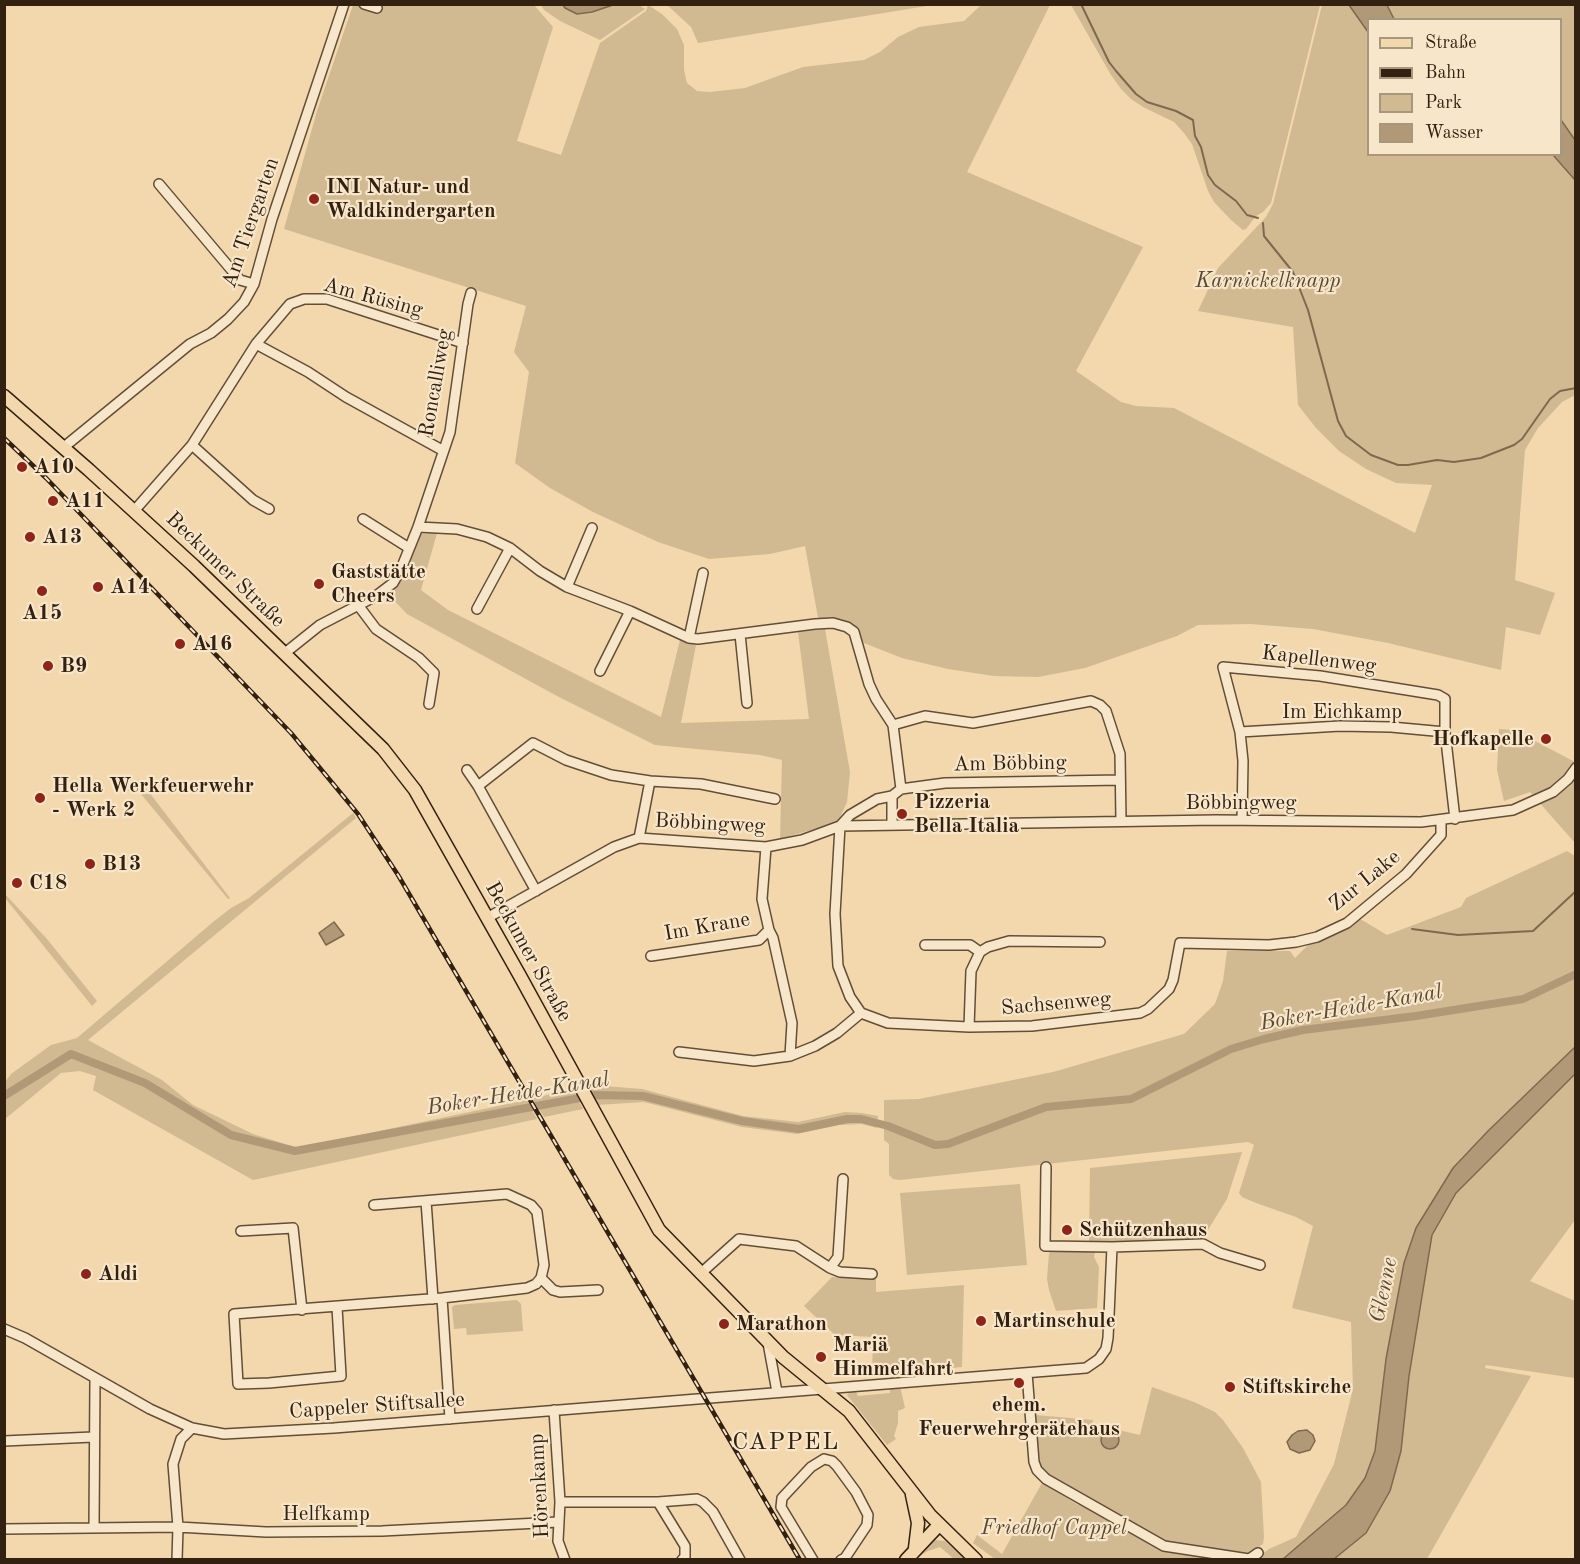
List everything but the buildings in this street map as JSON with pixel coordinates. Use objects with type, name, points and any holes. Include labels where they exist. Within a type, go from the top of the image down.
[{"type":"main road","name":"Beckumer Straße","points":[[4,396],[135,512],[353,718],[398,766],[415,790],[487,918],[658,1230],[768,1343],[849,1411],[939,1525],[976,1560]]},
{"type":"main road","points":[[911,1491],[918,1523],[915,1548]]},
{"type":"main road","points":[[906,1560],[939,1525]]},
{"type":"street","name":"Am Tiergarten","points":[[64,447],[190,344],[211,333],[244,302],[254,284],[272,219],[344,4]]},
{"type":"street","points":[[364,4],[377,8]]},
{"type":"street","points":[[159,184],[240,280],[254,284]]},
{"type":"street","name":"Roncalliweg","points":[[285,653],[320,625],[376,596],[393,583],[418,527],[442,450],[450,432],[471,293]]},
{"type":"street","name":"Am Rüsing","points":[[135,512],[192,445],[256,344],[290,304],[304,299],[327,299],[462,342]]},
{"type":"street","points":[[256,344],[442,450]]},
{"type":"street","points":[[192,445],[253,500],[269,509]]},
{"type":"street","points":[[363,519],[409,548]]},
{"type":"street","points":[[418,527],[457,529],[487,537],[510,548],[540,571],[567,587],[630,611],[689,638],[698,639],[833,623],[847,627],[854,632],[869,684],[893,725],[901,789],[892,796],[891,825]]},
{"type":"street","points":[[567,587],[592,528]]},
{"type":"street","points":[[477,609],[510,548]]},
{"type":"street","points":[[689,638],[702,573]]},
{"type":"street","points":[[358,605],[376,629],[418,658],[434,674],[429,704]]},
{"type":"street","points":[[600,671],[630,611]]},
{"type":"street","points":[[740,633],[747,703]]},
{"type":"street","name":"Kapellenweg","points":[[1242,820],[1243,761],[1240,732],[1223,667],[1320,676],[1438,695],[1445,699],[1445,732],[1455,819]]},
{"type":"street","name":"Am Böbbing","points":[[893,725],[925,716],[973,723],[1091,701],[1106,711],[1120,754],[1121,821]]},
{"type":"street","name":"Im Eichkamp","points":[[1240,732],[1340,726],[1391,727],[1445,732]]},
{"type":"street","points":[[478,786],[533,743],[566,760],[600,771],[650,782],[701,784],[775,799]]},
{"type":"street","name":"Böbbingweg","points":[[487,918],[614,847],[639,838],[766,847],[802,840],[840,826],[1121,821],[1455,819],[1512,810],[1553,792],[1575,768]]},
{"type":"street","points":[[467,770],[536,891]]},
{"type":"street","name":"Am Böbbing","points":[[901,789],[945,783],[1120,780]]},
{"type":"street","points":[[639,838],[650,782]]},
{"type":"street","name":"Böbbingweg","points":[[840,826],[850,815],[877,799],[892,796]]},
{"type":"street","name":"Zur Lake","points":[[1180,943],[1269,945],[1296,942],[1317,937],[1347,923],[1419,861],[1441,835],[1441,820]]},
{"type":"street","points":[[679,1052],[754,1061],[790,1056],[815,1046],[837,1033],[861,1013],[850,997],[838,966],[836,914],[840,826]]},
{"type":"street","name":"Im Krane","points":[[766,847],[762,899],[792,1023],[790,1056]]},
{"type":"street","name":"Im Krane","points":[[651,956],[759,940],[769,930]]},
{"type":"street","points":[[969,1028],[971,971],[980,952],[994,944],[1009,941],[1100,942]]},
{"type":"street","name":"Sachsenweg","points":[[861,1013],[888,1023],[969,1028],[1032,1026],[1140,1013],[1148,1009],[1169,989],[1180,943]]},
{"type":"street","points":[[925,945],[970,945],[980,952]]},
{"type":"street","points":[[1046,1167],[1045,1246],[1112,1247],[1203,1244],[1220,1253],[1260,1265]]},
{"type":"street","points":[[830,1268],[838,1257],[843,1179]]},
{"type":"street","points":[[337,1307],[341,1376],[238,1384],[234,1314],[337,1307],[527,1288],[541,1278],[544,1265],[539,1219],[531,1205],[507,1194],[374,1205]]},
{"type":"street","points":[[426,1201],[450,1419]]},
{"type":"street","points":[[241,1231],[293,1228],[302,1310]]},
{"type":"street","points":[[700,1274],[739,1239],[796,1246],[840,1272],[872,1274]]},
{"type":"street","name":"Cappeler Stiftsallee","points":[[4,1329],[43,1348],[150,1409],[192,1428],[207,1432],[229,1433],[450,1419],[1086,1368],[1099,1359],[1106,1349],[1112,1247]]},
{"type":"street","points":[[541,1278],[553,1290],[560,1292],[598,1290]]},
{"type":"street","points":[[768,1343],[777,1392]]},
{"type":"street","points":[[1027,1373],[1034,1462],[1046,1479],[1164,1546],[1249,1559],[1258,1553]]},
{"type":"street","points":[[94,1528],[95,1379]]},
{"type":"street","name":"Hörenkamp","points":[[554,1410],[560,1502],[558,1541],[564,1560]]},
{"type":"street","points":[[177,1560],[178,1527],[173,1464],[181,1439],[192,1428]]},
{"type":"street","points":[[4,1441],[93,1437]]},
{"type":"street","points":[[813,1560],[781,1507],[782,1498],[800,1478],[824,1459],[832,1461],[837,1466],[856,1492],[868,1515],[867,1525],[844,1559]]},
{"type":"street","points":[[560,1502],[658,1502],[697,1499],[713,1512],[740,1560]]},
{"type":"street","points":[[658,1502],[685,1546],[685,1557],[682,1560]]},
{"type":"street","name":"Helfkamp","points":[[4,1529],[178,1527],[266,1532],[382,1531],[558,1522]]},
{"type":"green space","name":"Karnickelknapp","points":[[353,5],[534,5],[553,27],[517,141],[561,155],[600,43],[646,11],[648,5],[662,14],[677,29],[684,45],[684,70],[687,83],[697,91],[710,92],[745,88],[803,67],[864,60],[880,52],[898,37],[919,27],[964,21],[981,5],[1050,5],[967,172],[1143,247],[1076,371],[1121,402],[1136,406],[1174,408],[1415,533],[1432,485],[1396,483],[1366,469],[1339,451],[1316,428],[1298,405],[1293,327],[1198,311],[1218,268],[1266,217],[1273,204],[1322,5],[1349,5],[1367,31],[1367,156],[1554,156],[1575,180],[1575,395],[1562,402],[1538,428],[1525,450],[1515,580],[1555,593],[1540,635],[1506,627],[1501,670],[1388,643],[1313,629],[1250,624],[1198,625],[1177,636],[1085,668],[1038,677],[994,676],[948,669],[902,658],[859,641],[847,626],[819,623],[805,546],[770,554],[709,559],[658,542],[593,512],[550,488],[515,463],[529,372],[514,352],[526,306],[284,229],[317,111]]},
{"type":"green space","points":[[541,5],[563,5],[565,8],[639,5],[645,9],[600,40],[560,21],[544,10]]},
{"type":"green space","points":[[667,5],[933,5],[698,43],[691,27]]},
{"type":"green space","points":[[1071,5],[1320,5],[1271,203],[1256,216],[1246,229],[1243,230],[1231,220],[1214,202],[1192,144],[1184,133],[1174,122],[1143,107],[1121,89]]},
{"type":"green space","points":[[1387,5],[1575,5],[1575,140],[1562,121],[1562,18],[1394,18]]},
{"type":"green space","points":[[437,533],[421,590],[448,610],[661,717],[680,640],[696,645],[681,723],[809,719],[798,632],[825,629],[850,772],[847,802],[838,822],[780,839],[782,760],[760,755],[655,745],[557,696],[407,614],[387,593],[419,534]]},
{"type":"green space","points":[[1499,729],[1514,730],[1575,762],[1575,843],[1530,792],[1504,801],[1497,770]]},
{"type":"green space","points":[[139,779],[230,898],[228,899],[136,788],[130,792],[127,790]]},
{"type":"green space","points":[[353,813],[356,818],[88,1040],[162,1080],[193,1105],[253,1134],[298,1148],[527,1100],[537,1119],[253,1180],[93,1090],[96,1076],[80,1071],[61,1073],[5,1119],[5,1082],[11,1074],[51,1045],[77,1038],[213,922],[249,898]]},
{"type":"green space","points":[[1567,851],[1575,856],[1575,1047],[1453,1168],[1404,1263],[1386,1359],[1375,1451],[1365,1478],[1346,1505],[1283,1559],[1255,1559],[1269,1549],[1296,1537],[1334,1464],[1353,1389],[1351,1322],[1292,1308],[1313,1226],[1296,1217],[1242,1197],[1239,1193],[1254,1145],[1248,1142],[900,1180],[893,1179],[889,1175],[889,1144],[884,1140],[884,1100],[919,1099],[1053,1072],[1184,1034],[1215,1004],[1223,981],[1227,951],[1290,951],[1295,958],[1311,942],[1357,917],[1387,935],[1461,907],[1466,898]]},
{"type":"green space","points":[[4,893],[47,939],[97,1001],[92,1006],[5,898]]},
{"type":"green space","points":[[1575,1065],[1575,1220],[1530,1281],[1575,1301],[1575,1378],[1486,1365],[1485,1368],[1531,1376],[1427,1559],[1321,1559],[1369,1478],[1433,1214]]},
{"type":"green space","points":[[587,1086],[642,1089],[743,1116],[798,1122],[845,1112],[861,1113],[878,1116],[877,1128],[862,1124],[839,1125],[797,1134],[742,1127],[644,1102],[597,1105]]},
{"type":"green space","points":[[573,1090],[583,1109],[544,1117],[532,1098]]},
{"type":"green space","points":[[1242,1152],[1227,1199],[1203,1238],[1193,1242],[1089,1241],[1090,1168]]},
{"type":"green space","points":[[1020,1184],[1027,1265],[907,1275],[900,1193]]},
{"type":"green space","points":[[1052,1251],[1095,1252],[1094,1257],[1099,1267],[1097,1308],[1056,1311],[1047,1279],[1049,1253]]},
{"type":"green space","points":[[832,1277],[876,1279],[876,1292],[964,1285],[962,1367],[872,1375],[873,1337],[835,1335],[804,1306]]},
{"type":"green space","points":[[517,1300],[521,1304],[523,1331],[467,1335],[466,1328],[454,1329],[452,1307],[455,1305]]},
{"type":"green space","points":[[900,1386],[905,1408],[898,1411],[898,1423],[894,1436],[896,1439],[887,1445],[847,1395],[852,1390],[855,1390],[858,1396],[890,1393],[890,1387]]},
{"type":"green space","points":[[1152,1387],[1215,1412],[1243,1448],[1261,1482],[1264,1537],[1263,1544],[1248,1554],[1167,1542],[1049,1476],[1040,1466],[1035,1415],[1093,1420],[1092,1424],[1140,1435]]},
{"type":"green space","name":"Friedhof Cappel","points":[[1042,1483],[1078,1505],[1079,1503],[1163,1550],[1225,1559],[995,1559],[973,1543],[977,1535],[1002,1554]]},
{"type":"green space","points":[[936,1540],[945,1541],[966,1559],[954,1559],[940,1547],[914,1559],[925,1547]]},
{"type":"water","points":[[563,5],[613,5],[577,14]]},
{"type":"water","points":[[1349,5],[1387,5],[1394,18],[1367,18],[1367,31]]},
{"type":"water","points":[[1562,121],[1575,140],[1575,180],[1554,156],[1562,156]]},
{"type":"water","points":[[334,922],[344,935],[326,945],[319,933]]},
{"type":"water","points":[[1575,1047],[1575,1074],[1456,1193],[1432,1235],[1409,1376],[1401,1451],[1390,1491],[1366,1533],[1334,1559],[1283,1559],[1346,1505],[1365,1478],[1375,1451],[1386,1359],[1404,1263],[1416,1228],[1453,1168]]},
{"type":"water","points":[[1307,1430],[1313,1435],[1315,1441],[1310,1450],[1299,1453],[1290,1449],[1287,1442],[1292,1435],[1298,1431]]},
{"type":"water","points":[[1110,1431],[1116,1434],[1119,1440],[1116,1446],[1110,1449],[1104,1446],[1101,1440],[1104,1434]]},
{"type":"waterway","points":[[1081,4],[1109,62],[1116,71],[1136,94],[1147,102],[1176,111],[1193,120],[1195,136],[1201,147],[1208,175],[1215,185],[1236,201],[1247,215],[1258,218]]},
{"type":"waterway","points":[[1263,223],[1264,236],[1293,272],[1308,310],[1338,421],[1346,436],[1371,455],[1398,465],[1481,458],[1514,445],[1522,439],[1550,399],[1560,391],[1576,388]]},
{"type":"waterway","points":[[1412,929],[1458,935],[1533,931],[1576,891]]},
{"type":"waterway","name":"Boker-Heide-Kanal","points":[[4,1096],[71,1054],[145,1083],[231,1135],[295,1151],[596,1095],[643,1096],[742,1121],[799,1129],[847,1119],[861,1119],[888,1126],[935,1145],[948,1144],[1046,1107],[1131,1099],[1231,1049],[1264,1039],[1303,1030],[1416,1016],[1523,999],[1576,974]]},
{"type":"railway","points":[[4,438],[46,478],[291,733],[358,814],[398,875],[800,1560]]},
{"type":"place","name":"INI Natur- und Waldkindergarten","points":[[314,199]]},
{"type":"place","name":"A10","points":[[22,467]]},
{"type":"place","name":"A11","points":[[53,501]]},
{"type":"place","name":"A13","points":[[30,537]]},
{"type":"place","name":"Gaststätte Cheers","points":[[319,584]]},
{"type":"place","name":"A14","points":[[98,587]]},
{"type":"place","name":"A15","points":[[42,591]]},
{"type":"place","name":"A16","points":[[180,644]]},
{"type":"place","name":"B9","points":[[48,666]]},
{"type":"place","name":"Hofkapelle","points":[[1546,739]]},
{"type":"place","name":"Hella Werkfeuerwehr - Werk 2","points":[[40,798]]},
{"type":"place","name":"Pizzeria Bella Italia","points":[[902,814]]},
{"type":"place","name":"B13","points":[[90,864]]},
{"type":"place","name":"C18","points":[[17,883]]},
{"type":"place","name":"Schützenhaus","points":[[1067,1230]]},
{"type":"place","name":"Aldi","points":[[86,1274]]},
{"type":"place","name":"Martinschule","points":[[981,1321]]},
{"type":"place","name":"Marathon","points":[[724,1324]]},
{"type":"place","name":"Mariä Himmelfahrt","points":[[821,1357]]},
{"type":"place","name":"ehem. Feuerwehrgerätehaus","points":[[1019,1383]]},
{"type":"place","name":"Stiftskirche","points":[[1230,1387]]},
{"type":"district","name":"CAPPEL","points":[[786,1443]]},
{"type":"water label","name":"Glenne","points":[[1384,1290]]}]
